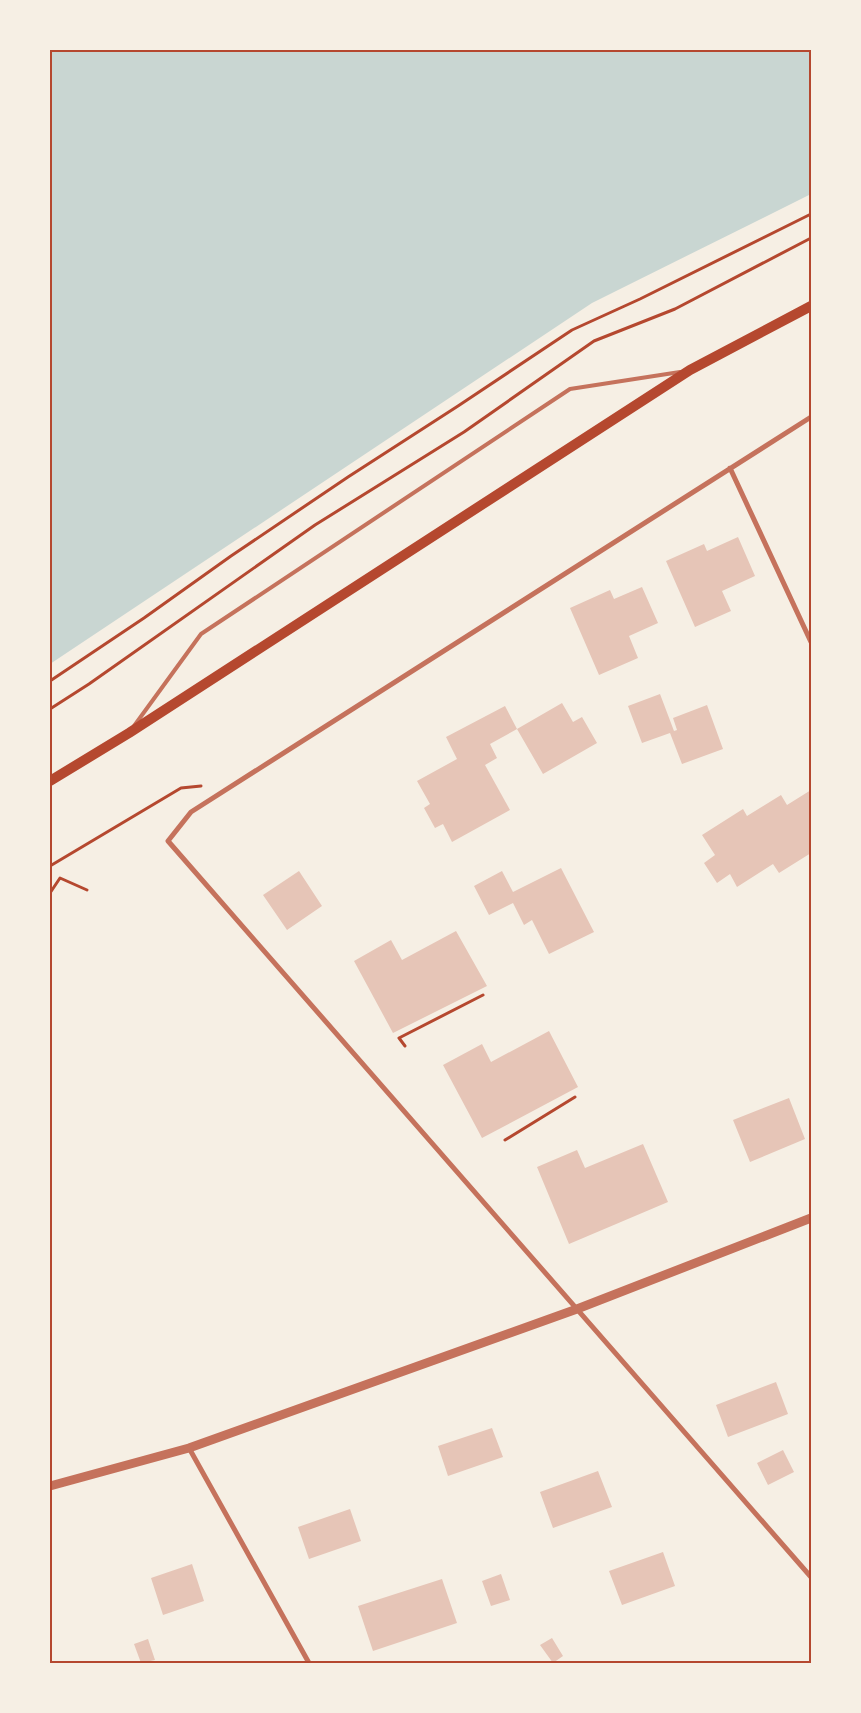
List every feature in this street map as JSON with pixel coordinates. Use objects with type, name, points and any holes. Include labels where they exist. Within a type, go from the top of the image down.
[{"type":"main road","points":[[50,781],[129,734],[690,370],[811,306]]},
{"type":"street","points":[[811,417],[191,812],[168,841],[811,1577]]},
{"type":"street","points":[[730,468],[811,642]]},
{"type":"street","points":[[50,1486],[189,1448],[577,1309],[811,1218]]},
{"type":"street","points":[[189,1448],[309,1663]]},
{"type":"lane","points":[[129,734],[202,634],[570,389],[690,370]]},
{"type":"path","points":[[50,681],[332,487],[572,330],[640,299],[811,214]]},
{"type":"path","points":[[50,709],[97,679],[316,525],[464,432],[594,341],[675,309],[811,238]]},
{"type":"path","points":[[50,866],[181,788],[205,785],[223,792]]},
{"type":"path","points":[[50,893],[60,878],[87,890]]},
{"type":"path","points":[[405,1046],[399,1038],[483,995]]},
{"type":"path","points":[[506,1140],[575,1097]]},
{"type":"shaded area","points":[[50,50],[811,50],[811,194],[592,303],[50,664]]},
{"type":"building","points":[[738,537],[755,576],[722,591],[731,611],[695,627],[666,561],[704,544],[707,551]]},
{"type":"building","points":[[642,587],[658,623],[629,636],[638,658],[599,675],[570,608],[610,590],[614,599]]},
{"type":"building","points":[[660,694],[674,731],[677,730],[673,718],[707,705],[723,749],[682,764],[670,733],[642,743],[628,706]]},
{"type":"building","points":[[562,703],[573,722],[582,717],[597,743],[543,774],[517,729]]},
{"type":"building","points":[[505,706],[517,729],[490,744],[497,758],[485,765],[510,810],[452,842],[443,824],[435,828],[424,808],[430,804],[417,781],[457,759],[446,737]]},
{"type":"building","points":[[811,790],[811,853],[779,873],[773,864],[737,887],[730,874],[717,883],[704,863],[715,855],[702,835],[743,809],[747,816],[781,795],[787,805]]},
{"type":"building","points":[[561,868],[594,932],[549,954],[532,920],[524,925],[513,903],[489,915],[474,886],[502,871],[513,892]]},
{"type":"building","points":[[299,871],[322,906],[287,930],[263,895]]},
{"type":"building","points":[[456,931],[487,986],[393,1033],[354,961],[391,940],[402,960]]},
{"type":"building","points":[[549,1031],[578,1087],[482,1138],[443,1065],[482,1044],[491,1062]]},
{"type":"building","points":[[789,1098],[805,1139],[750,1162],[733,1120]]},
{"type":"building","points":[[643,1144],[668,1202],[569,1244],[537,1167],[577,1150],[585,1168]]},
{"type":"building","points":[[776,1382],[788,1414],[728,1437],[716,1405]]},
{"type":"building","points":[[492,1428],[503,1457],[448,1476],[438,1446]]},
{"type":"building","points":[[783,1450],[794,1472],[768,1485],[757,1463]]},
{"type":"building","points":[[598,1471],[612,1507],[553,1528],[540,1492]]},
{"type":"building","points":[[350,1509],[361,1541],[309,1559],[298,1527]]},
{"type":"building","points":[[663,1552],[675,1586],[622,1605],[609,1571]]},
{"type":"building","points":[[192,1564],[204,1601],[163,1615],[151,1578]]},
{"type":"building","points":[[501,1574],[510,1600],[491,1606],[482,1581]]},
{"type":"building","points":[[442,1579],[457,1623],[373,1651],[358,1606]]},
{"type":"building","points":[[552,1638],[563,1656],[553,1663],[540,1645]]},
{"type":"building","points":[[148,1639],[155,1660],[141,1663],[134,1644]]}]
